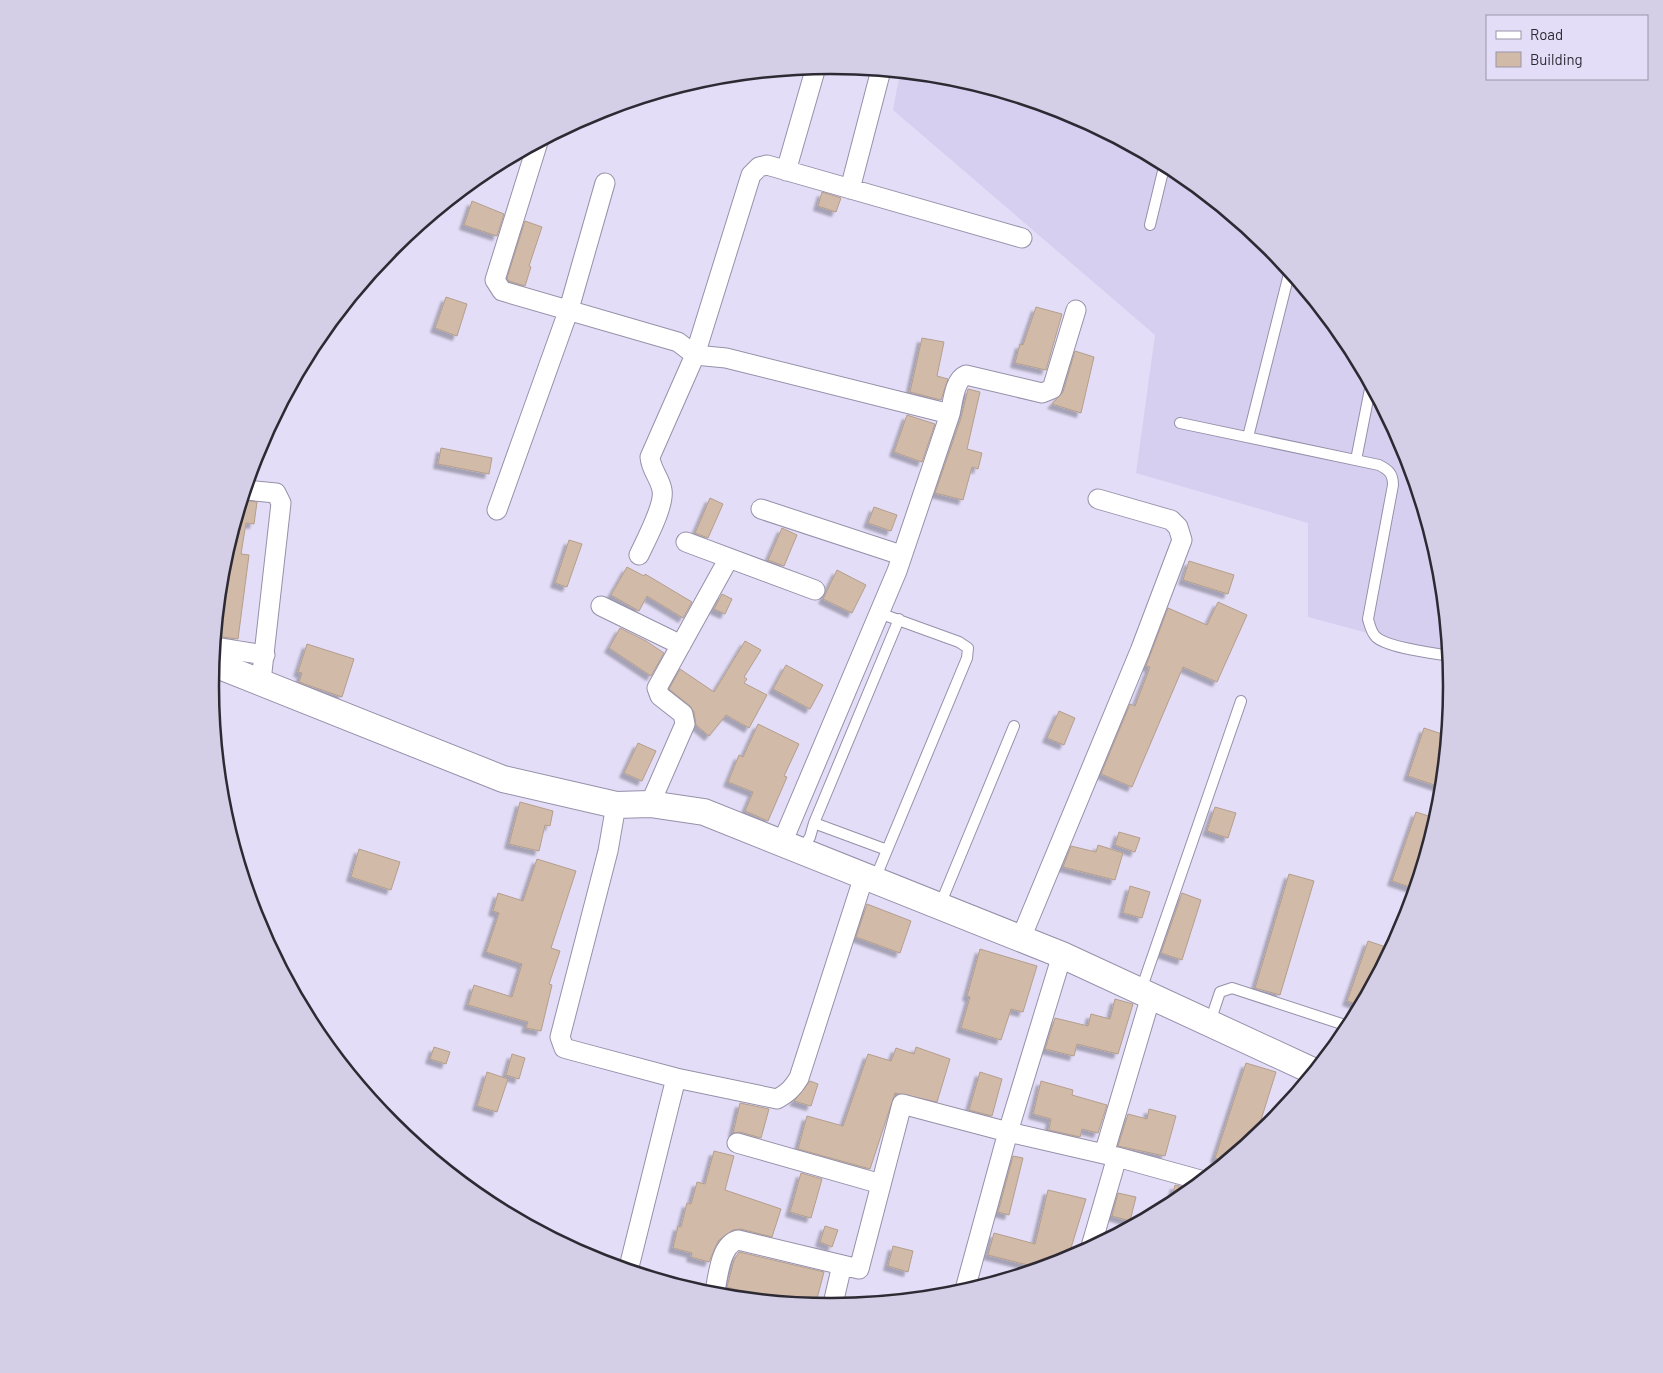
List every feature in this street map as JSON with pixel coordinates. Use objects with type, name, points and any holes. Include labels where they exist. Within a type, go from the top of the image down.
[{"type":"street","points":[[786,171],[814,74]]},
{"type":"street","points":[[850,189],[879,76]]},
{"type":"street","points":[[535,150],[495,280],[498,287],[509,295],[569,309],[678,342],[696,355],[726,358],[950,414]]},
{"type":"street","points":[[639,555],[662,499],[661,485],[651,468],[650,457],[696,355],[751,175],[758,167],[767,166],[786,171],[1022,238]]},
{"type":"street","points":[[497,510],[569,309],[605,183]]},
{"type":"street","points":[[792,847],[901,555],[950,414],[958,382],[961,377],[966,375],[1042,393],[1052,389],[1076,310]]},
{"type":"street","points":[[251,491],[276,493],[281,503],[261,681]]},
{"type":"street","points":[[1021,938],[1140,651],[1182,540],[1178,527],[1171,520],[1098,499]]},
{"type":"street","points":[[761,509],[901,555]]},
{"type":"street","points":[[686,542],[814,590]]},
{"type":"street","points":[[650,804],[684,724],[684,714],[660,696],[657,688],[730,558]]},
{"type":"street","points":[[601,606],[681,645]]},
{"type":"street","points":[[220,648],[265,655]]},
{"type":"street","points":[[220,666],[503,779],[616,805],[650,804],[704,812],[1062,955],[1310,1069]]},
{"type":"street","points":[[616,805],[608,851],[560,1037],[561,1044],[571,1050],[676,1078],[777,1099],[793,1089],[799,1078],[869,878]]},
{"type":"street","points":[[967,1283],[1008,1132],[1062,955]]},
{"type":"street","points":[[1092,1241],[1146,994]]},
{"type":"street","points":[[629,1265],[676,1078]]},
{"type":"street","points":[[716,1288],[725,1251],[733,1241],[738,1240],[859,1269],[902,1104],[1196,1179]]},
{"type":"street","points":[[737,1143],[882,1184]]},
{"type":"street","points":[[834,1299],[842,1265]]},
{"type":"lane","points":[[1150,225],[1163,171]]},
{"type":"lane","points":[[1248,437],[1288,278]]},
{"type":"lane","points":[[1356,460],[1369,393]]},
{"type":"lane","points":[[1180,423],[1380,465],[1390,471],[1393,477],[1368,619],[1370,629],[1377,638],[1389,643],[1443,655]]},
{"type":"lane","points":[[869,878],[887,850],[967,658],[968,648],[959,642],[879,613]]},
{"type":"lane","points":[[792,847],[810,837],[814,823],[899,619]]},
{"type":"lane","points":[[1146,994],[1241,700]]},
{"type":"lane","points":[[939,906],[1014,726]]},
{"type":"lane","points":[[814,823],[887,850]]},
{"type":"lane","points":[[1210,1023],[1220,992],[1232,988],[1343,1024]]},
{"type":"shaded area","points":[[899,78],[951,86],[990,95],[1066,120],[1103,137],[1172,177],[1205,200],[1265,253],[1318,313],[1341,346],[1381,415],[1398,452],[1412,490],[1432,567],[1439,607],[1443,653],[1308,617],[1308,523],[1136,473],[1155,335],[893,110]]},
{"type":"building","points":[[822,192],[841,198],[836,212],[818,206]]},
{"type":"building","points":[[472,201],[504,214],[497,236],[464,225]]},
{"type":"building","points":[[525,221],[542,227],[529,266],[531,267],[525,286],[509,281],[507,278]]},
{"type":"building","points":[[446,297],[467,304],[457,336],[435,328]]},
{"type":"building","points":[[1036,307],[1062,314],[1046,370],[1015,363],[1020,344],[1023,345]]},
{"type":"building","points":[[922,338],[944,342],[937,376],[948,379],[941,400],[910,392]]},
{"type":"building","points":[[1075,351],[1094,357],[1081,413],[1052,404],[1063,392]]},
{"type":"building","points":[[968,389],[980,392],[967,449],[982,453],[978,469],[972,467],[963,500],[935,493],[961,418]]},
{"type":"building","points":[[907,415],[935,424],[922,462],[894,452]]},
{"type":"building","points":[[441,448],[492,458],[489,474],[438,464]]},
{"type":"building","points":[[710,498],[723,504],[708,538],[695,533]]},
{"type":"building","points":[[248,501],[257,502],[254,524],[246,523],[241,554],[249,555],[238,639],[221,637],[231,567]]},
{"type":"building","points":[[874,507],[897,515],[891,531],[868,523]]},
{"type":"building","points":[[782,528],[797,535],[784,566],[768,560]]},
{"type":"building","points":[[569,540],[582,544],[567,587],[555,583]]},
{"type":"building","points":[[1189,561],[1234,575],[1228,594],[1183,580]]},
{"type":"building","points":[[627,567],[644,576],[645,574],[692,602],[683,618],[647,596],[639,611],[611,595]]},
{"type":"building","points":[[837,570],[866,585],[852,613],[823,599]]},
{"type":"building","points":[[722,594],[732,599],[725,614],[714,609]]},
{"type":"building","points":[[1218,602],[1247,615],[1217,682],[1183,667],[1132,787],[1101,774],[1130,704],[1135,706],[1150,667],[1146,666],[1168,608],[1207,625]]},
{"type":"building","points":[[620,628],[646,641],[664,653],[651,676],[609,648]]},
{"type":"building","points":[[745,641],[761,650],[744,677],[747,679],[744,683],[767,695],[749,728],[726,715],[709,736],[696,725],[694,712],[690,706],[669,689],[680,669],[714,692]]},
{"type":"building","points":[[307,644],[354,659],[342,697],[299,682],[302,673],[298,672]]},
{"type":"building","points":[[786,665],[823,685],[810,709],[773,689]]},
{"type":"building","points":[[1059,711],[1075,718],[1064,745],[1047,738]]},
{"type":"building","points":[[758,724],[799,744],[784,776],[787,777],[768,821],[745,811],[753,792],[728,782],[739,755],[743,757]]},
{"type":"building","points":[[1424,728],[1442,734],[1436,785],[1408,776]]},
{"type":"building","points":[[638,743],[656,751],[642,781],[624,773]]},
{"type":"building","points":[[520,802],[553,811],[550,826],[545,825],[539,851],[509,844]]},
{"type":"building","points":[[1215,807],[1236,813],[1228,838],[1207,831]]},
{"type":"building","points":[[1416,812],[1430,816],[1410,887],[1392,881]]},
{"type":"building","points":[[1119,832],[1140,838],[1135,852],[1115,845]]},
{"type":"building","points":[[1098,845],[1123,853],[1115,880],[1063,867],[1071,846],[1096,852]]},
{"type":"building","points":[[359,849],[400,862],[391,890],[351,877]]},
{"type":"building","points":[[537,859],[576,871],[551,948],[560,951],[549,984],[552,985],[541,1031],[526,1028],[528,1022],[468,1005],[474,985],[512,997],[522,964],[486,952],[499,913],[493,911],[498,893],[523,901]]},
{"type":"building","points":[[1289,874],[1314,881],[1280,995],[1255,988]]},
{"type":"building","points":[[1130,886],[1150,892],[1142,918],[1123,913]]},
{"type":"building","points":[[1182,893],[1201,900],[1182,960],[1161,953]]},
{"type":"building","points":[[867,904],[911,921],[900,953],[856,937]]},
{"type":"building","points":[[1368,941],[1386,947],[1355,1004],[1347,1001]]},
{"type":"building","points":[[980,949],[1037,966],[1023,1012],[1011,1009],[1001,1040],[961,1028],[970,997],[967,996]]},
{"type":"building","points":[[1115,999],[1133,1004],[1118,1054],[1077,1044],[1074,1056],[1045,1049],[1055,1018],[1088,1026],[1091,1014],[1110,1019]]},
{"type":"building","points":[[434,1047],[450,1052],[446,1064],[430,1059]]},
{"type":"building","points":[[916,1047],[950,1059],[937,1102],[895,1093],[870,1169],[798,1149],[807,1116],[843,1126],[868,1054],[891,1061],[896,1048],[914,1054]]},
{"type":"building","points":[[512,1054],[525,1058],[519,1079],[506,1075]]},
{"type":"building","points":[[1246,1063],[1276,1072],[1259,1125],[1221,1160],[1215,1158]]},
{"type":"building","points":[[487,1072],[508,1079],[497,1112],[477,1106]]},
{"type":"building","points":[[980,1072],[1002,1079],[992,1116],[969,1110]]},
{"type":"building","points":[[810,1081],[818,1084],[811,1106],[794,1101]]},
{"type":"building","points":[[1041,1081],[1073,1090],[1072,1095],[1107,1105],[1098,1133],[1082,1129],[1080,1137],[1049,1130],[1051,1119],[1033,1114]]},
{"type":"building","points":[[740,1103],[769,1109],[761,1138],[740,1132],[733,1133]]},
{"type":"building","points":[[1149,1109],[1176,1116],[1165,1156],[1118,1146],[1128,1114],[1147,1119]]},
{"type":"building","points":[[714,1151],[734,1156],[725,1190],[781,1209],[772,1237],[741,1229],[733,1230],[718,1241],[709,1262],[691,1257],[692,1253],[673,1248],[678,1226],[681,1227],[687,1203],[691,1204],[697,1182],[705,1184]]},
{"type":"building","points":[[1013,1156],[1023,1158],[1009,1215],[998,1212]]},
{"type":"building","points":[[801,1173],[822,1179],[811,1218],[790,1212]]},
{"type":"building","points":[[1175,1185],[1184,1187],[1172,1196]]},
{"type":"building","points":[[1048,1190],[1086,1199],[1070,1251],[1027,1267],[1028,1265],[988,1255],[994,1233],[1035,1244]]},
{"type":"building","points":[[1118,1193],[1136,1197],[1130,1221],[1112,1216]]},
{"type":"building","points":[[825,1226],[838,1230],[832,1247],[820,1242]]},
{"type":"building","points":[[893,1246],[913,1251],[908,1272],[888,1266]]},
{"type":"building","points":[[739,1252],[824,1272],[817,1299],[753,1294],[727,1287],[734,1260]]}]
